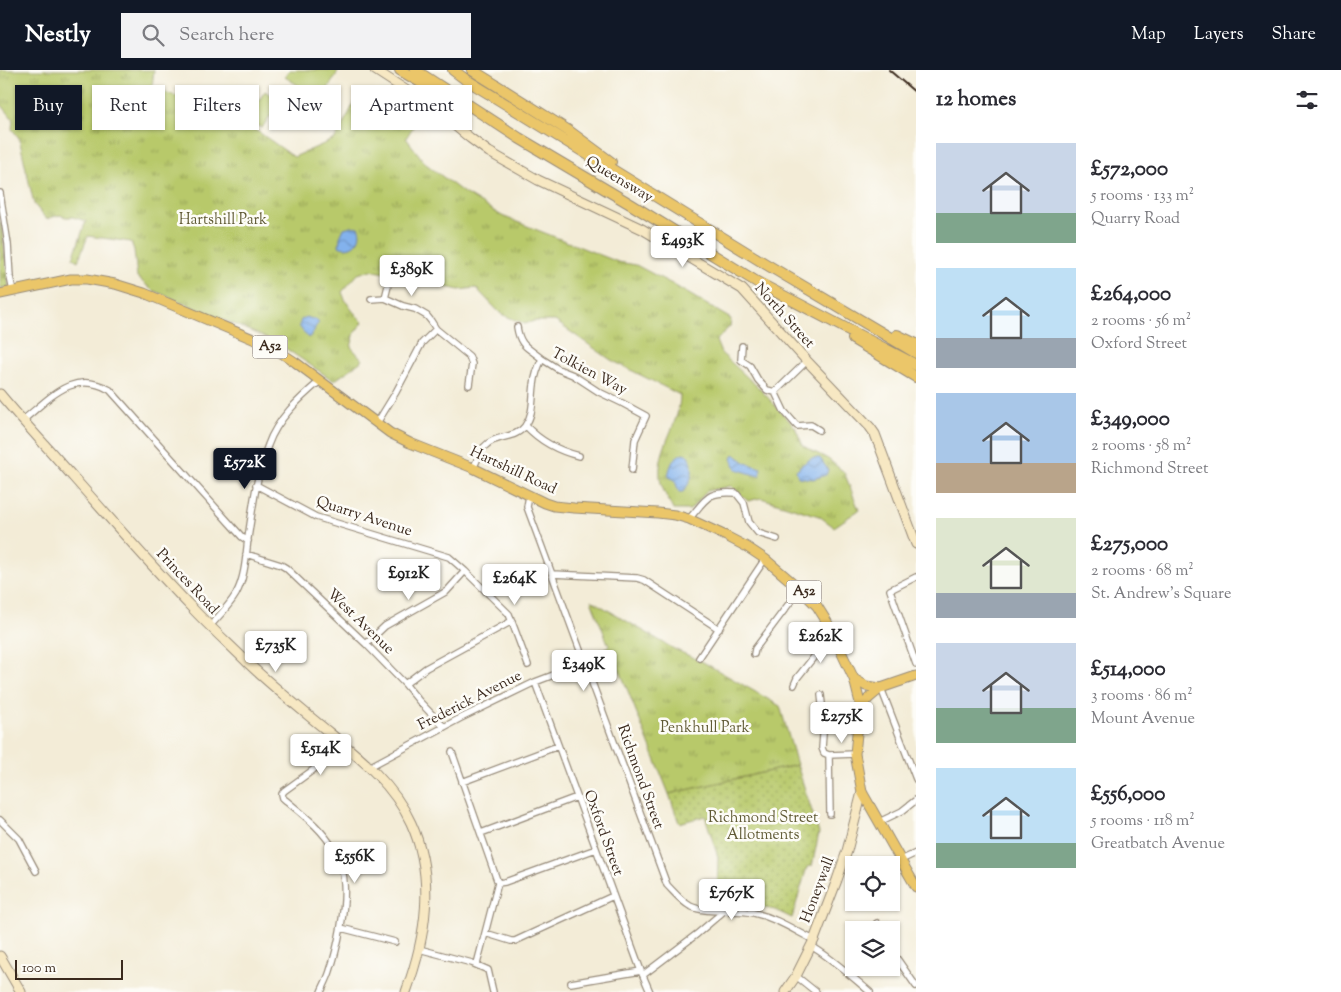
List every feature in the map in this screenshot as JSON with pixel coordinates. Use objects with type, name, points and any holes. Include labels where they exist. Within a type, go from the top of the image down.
[{"type":"highway","points":[[400,70],[519,138]]},
{"type":"highway","name":"Queensway","points":[[415,70],[519,138],[757,282],[916,366]]},
{"type":"highway","name":"Queensway","points":[[453,70],[764,263],[916,353]]},
{"type":"highway","points":[[472,70],[568,131],[693,219]]},
{"type":"highway","points":[[764,263],[916,344]]},
{"type":"highway","points":[[757,282],[801,312],[916,377]]},
{"type":"main road","name":"Hartshill Road","points":[[0,294],[72,279],[87,279],[132,288],[272,348],[295,362],[398,438],[474,468],[529,496],[554,506],[675,515],[689,519],[726,536],[765,560],[800,588],[816,606],[833,633],[859,694],[860,710],[855,754],[862,792],[916,887]]},
{"type":"main road","points":[[860,710],[869,698],[881,688],[916,676]]},
{"type":"main road","points":[[854,679],[866,686],[881,688]]},
{"type":"street","name":"North Street","points":[[375,70],[434,109],[489,152],[538,180],[642,229],[742,289],[875,434],[916,544]]},
{"type":"street","points":[[0,193],[13,291]]},
{"type":"street","points":[[385,298],[388,286]]},
{"type":"street","points":[[372,299],[385,298],[421,312],[431,321],[436,329],[469,356],[472,367],[469,385]]},
{"type":"street","points":[[517,327],[523,344],[542,359]]},
{"type":"street","points":[[377,424],[422,343],[436,329]]},
{"type":"street","points":[[742,346],[741,360],[750,366],[758,380],[767,390],[775,392]]},
{"type":"street","name":"Tolkien Way","points":[[526,426],[533,406],[537,368],[542,359],[558,369],[573,375],[599,392],[646,416],[635,440],[632,470]]},
{"type":"street","points":[[775,392],[807,362]]},
{"type":"street","points":[[210,626],[229,604],[239,586],[246,554],[256,485],[268,444],[285,417],[304,395],[320,381]]},
{"type":"street","points":[[22,421],[59,391],[70,385],[87,382],[102,385],[110,390],[242,537],[248,541]]},
{"type":"street","points":[[775,392],[784,411],[797,426],[811,424],[819,430]]},
{"type":"street","name":"Princes Road","points":[[0,394],[146,559],[210,626],[273,687],[370,767],[398,800],[410,822],[421,851],[426,875],[427,900],[425,919],[419,949],[406,992]]},
{"type":"street","points":[[474,468],[484,447],[491,441],[501,437],[513,436],[526,426],[533,434],[550,445],[579,456]]},
{"type":"street","name":"Quarry Avenue","points":[[256,485],[316,517],[449,557],[465,571]]},
{"type":"street","points":[[689,519],[708,496],[721,492],[736,492],[744,503],[749,522],[758,533],[777,539]]},
{"type":"street","name":"Richmond Street","points":[[529,496],[527,507],[667,885],[692,907],[753,912],[770,918],[812,943],[870,992]]},
{"type":"street","name":"West Avenue","points":[[246,554],[286,568],[366,644],[444,727]]},
{"type":"street","points":[[699,658],[765,560]]},
{"type":"street","points":[[366,644],[386,626],[447,591],[465,571],[509,614],[528,664]]},
{"type":"street","points":[[552,574],[637,578],[644,580],[719,629]]},
{"type":"street","points":[[916,578],[890,590],[916,664]]},
{"type":"street","points":[[754,654],[800,588]]},
{"type":"street","points":[[405,684],[426,668],[512,621]]},
{"type":"street","points":[[794,685],[797,678],[833,633]]},
{"type":"street","name":"Frederick Avenue","points":[[370,767],[459,719],[534,682],[585,663]]},
{"type":"street","name":"Oxford Street","points":[[534,682],[650,992]]},
{"type":"street","points":[[881,688],[916,779]]},
{"type":"street","points":[[821,694],[824,721],[822,748],[824,753],[829,755],[855,754]]},
{"type":"street","points":[[816,713],[823,712]]},
{"type":"street","points":[[321,992],[330,972],[341,928],[344,881],[333,849],[321,833],[283,798],[282,794],[313,770],[342,743]]},
{"type":"street","points":[[462,782],[558,746]]},
{"type":"street","points":[[452,752],[498,883],[477,964]]},
{"type":"street","points":[[829,755],[830,814]]},
{"type":"street","name":"Honeywall","points":[[785,992],[796,976],[812,943],[847,851],[862,792]]},
{"type":"street","points":[[481,833],[577,797]]},
{"type":"street","points":[[879,822],[902,811],[916,800]]},
{"type":"street","points":[[0,820],[19,839],[36,870]]},
{"type":"street","points":[[498,883],[596,849]]},
{"type":"street","points":[[901,860],[916,853]]},
{"type":"street","points":[[485,933],[515,941],[613,896]]},
{"type":"street","points":[[571,983],[642,973],[697,934],[724,911]]},
{"type":"street","points":[[341,928],[395,942]]},
{"type":"street","points":[[419,949],[477,964],[488,970],[494,992]]},
{"type":"street","points":[[0,956],[21,992]]},
{"type":"street","points":[[900,963],[916,986]]},
{"type":"street","points":[[796,976],[816,992]]},
{"type":"green space","name":"Hartshill Park","points":[[0,70],[154,70],[152,85],[92,85],[92,130],[165,130],[165,92],[175,96],[175,130],[255,130],[294,157],[335,139],[351,109],[351,130],[411,130],[406,138],[426,164],[464,193],[502,216],[618,262],[636,265],[731,319],[730,326],[716,341],[721,353],[759,388],[795,427],[803,446],[828,459],[844,472],[859,510],[834,527],[819,516],[761,498],[748,501],[731,486],[707,491],[690,510],[673,510],[661,485],[660,466],[679,406],[680,395],[611,360],[555,321],[534,321],[525,324],[501,314],[476,288],[459,290],[371,270],[358,274],[342,292],[351,308],[363,322],[355,332],[351,347],[363,360],[334,381],[279,344],[152,290],[137,277],[134,250],[131,242],[88,236],[78,261],[73,258],[86,221],[60,215],[46,219],[34,204],[19,138],[12,129],[13,119],[0,103]]},
{"type":"green space","points":[[289,70],[335,70],[338,72],[330,85],[298,85],[285,77]]},
{"type":"green space","points":[[265,91],[269,94],[269,118],[262,128],[259,126],[259,100]]},
{"type":"green space","points":[[0,222],[9,287],[0,288]]},
{"type":"green space","name":"Penkhull Park","points":[[591,600],[674,649],[703,662],[780,706],[797,765],[669,794],[614,656],[593,664],[590,655],[609,646]]},
{"type":"green space","name":"Richmond Street Allotments","points":[[797,765],[819,833],[812,866],[807,867],[792,918],[775,910],[746,904],[717,903],[718,857],[705,816],[679,823],[669,794]]},
{"type":"water","points":[[358,227],[360,232],[356,244],[348,248],[339,246],[344,228]]},
{"type":"water","points":[[306,317],[319,323],[308,338],[299,326],[301,320]]},
{"type":"water","points":[[684,453],[688,455],[690,460],[692,474],[683,492],[679,492],[675,481],[668,476],[671,465],[677,456]]},
{"type":"water","points":[[734,454],[746,463],[761,468],[760,476],[736,469],[732,458]]},
{"type":"water","points":[[812,458],[820,458],[828,470],[826,475],[813,479],[798,477],[796,470]]},
{"type":"railway","points":[[889,70],[916,93]]}]
